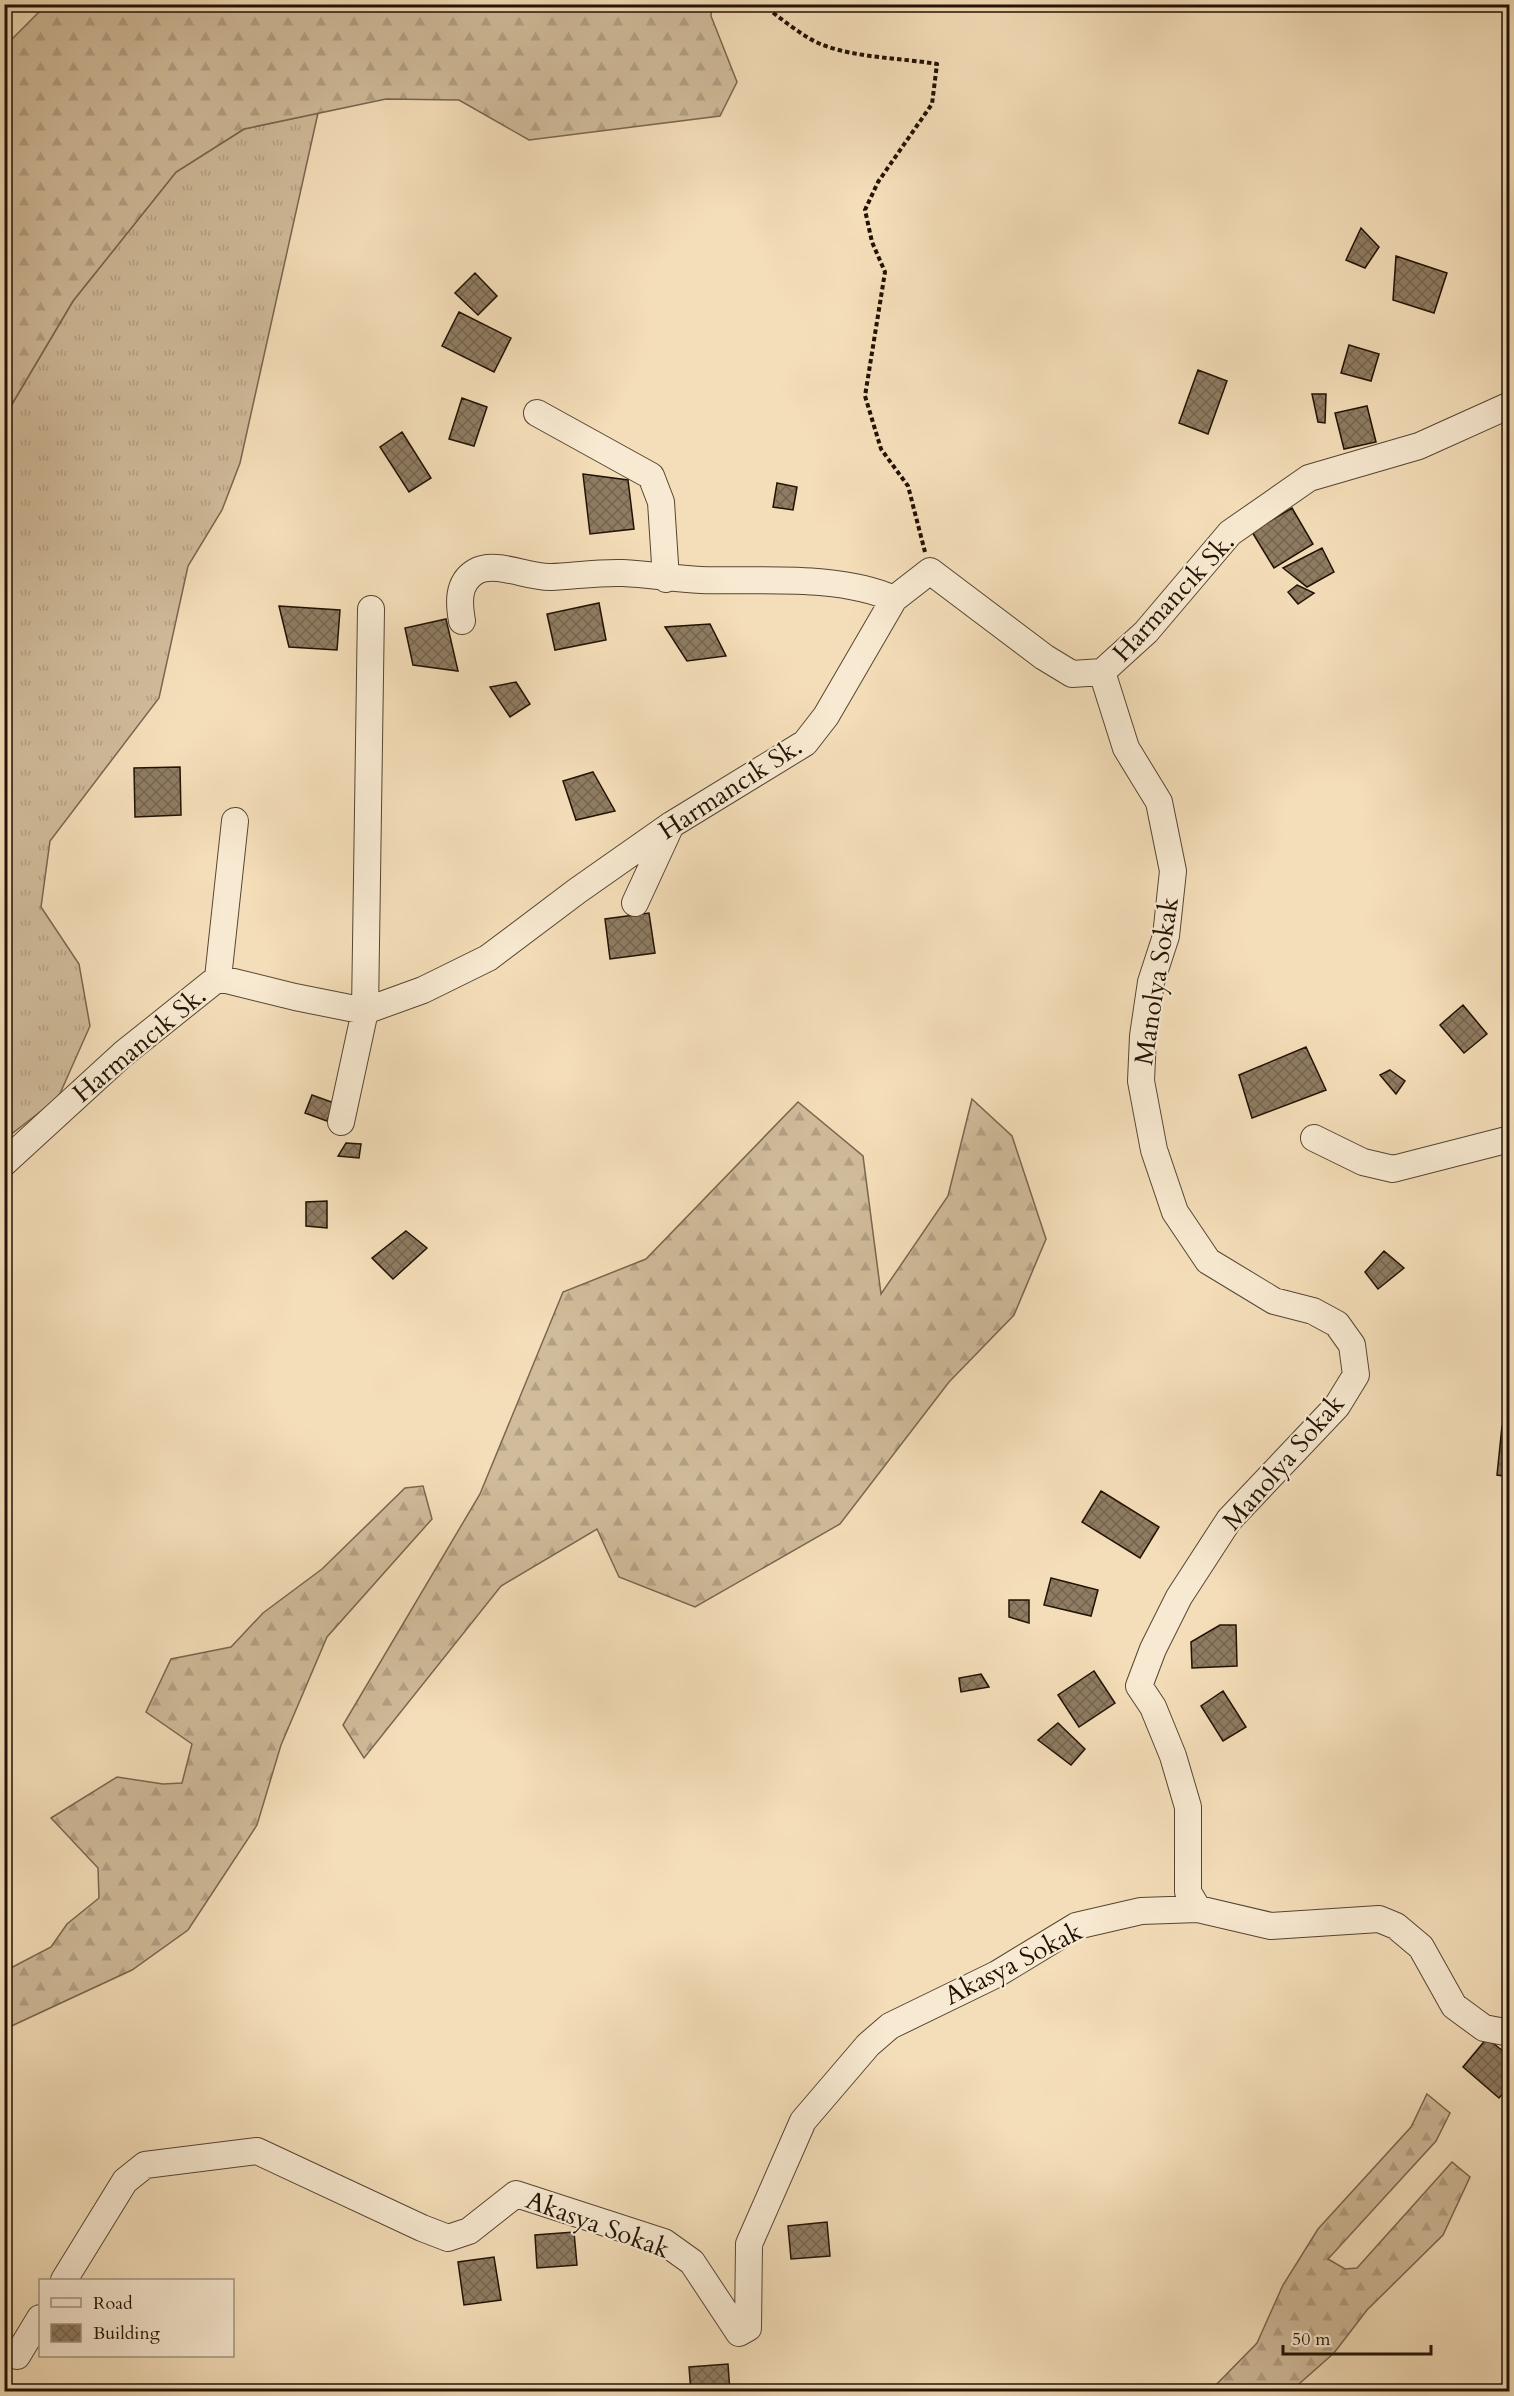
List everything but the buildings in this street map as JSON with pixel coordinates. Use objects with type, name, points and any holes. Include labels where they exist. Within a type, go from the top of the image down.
[{"type":"street","name":"Harmancık Sk.","points":[[4,1163],[123,1054],[218,978],[295,998],[365,1011],[423,990],[488,958],[577,891],[671,825],[805,743],[826,716],[894,599],[930,571],[1044,657],[1072,674],[1101,672],[1146,632],[1230,533],[1309,478],[1419,446],[1509,405]]},
{"type":"street","points":[[537,414],[651,476],[661,502],[666,579]]},
{"type":"street","points":[[462,621],[458,601],[462,587],[474,573],[490,567],[537,578],[623,573],[666,579],[828,583],[873,589],[894,599]]},
{"type":"street","points":[[341,1122],[365,1011],[371,609]]},
{"type":"street","name":"Manolya Sokak","points":[[1101,672],[1126,748],[1159,802],[1173,872],[1166,936],[1151,982],[1143,1036],[1141,1081],[1154,1150],[1175,1212],[1208,1261],[1274,1301],[1313,1311],[1337,1324],[1352,1345],[1356,1375],[1337,1406],[1228,1520],[1179,1596],[1153,1649],[1139,1686],[1153,1707],[1173,1756],[1188,1807],[1188,1892],[1198,1909]]},
{"type":"street","points":[[218,978],[235,821]]},
{"type":"street","points":[[635,903],[671,825]]},
{"type":"street","points":[[1314,1138],[1363,1162],[1393,1169],[1509,1139]]},
{"type":"street","name":"Akasya Sokak","points":[[65,2279],[125,2181],[145,2165],[257,2151],[422,2229],[448,2238],[469,2231],[516,2194],[664,2242],[692,2262],[739,2333],[748,2328],[749,2244],[803,2121],[868,2045],[890,2026],[997,1974],[1076,1926],[1141,1911],[1198,1909],[1271,1926],[1379,1919],[1396,1926],[1421,1947],[1454,2006],[1484,2028],[1509,2033]]},
{"type":"street","points":[[17,2356],[39,2320]]},
{"type":"path","points":[[761,4],[822,45],[857,55],[896,57],[937,64],[932,104],[878,182],[865,210],[872,242],[885,272],[865,396],[881,449],[908,486],[930,571]]},
{"type":"green space","points":[[46,5],[712,5],[711,16],[737,82],[720,116],[529,140],[459,100],[386,99],[244,129],[176,172],[73,301],[5,416],[5,46]]},
{"type":"green space","points":[[318,113],[240,463],[222,510],[188,566],[159,698],[50,841],[41,907],[79,964],[90,1026],[58,1098],[5,1139],[5,416],[73,301],[176,172],[244,129]]},
{"type":"green space","points":[[972,1099],[1012,1136],[1046,1239],[1014,1315],[949,1382],[840,1524],[695,1607],[619,1577],[597,1529],[501,1586],[364,1758],[343,1725],[480,1494],[563,1292],[646,1259],[798,1102],[863,1156],[881,1294],[948,1196]]},
{"type":"green space","points":[[423,1486],[432,1519],[327,1637],[281,1745],[257,1825],[188,1930],[132,1970],[5,2029],[5,1971],[51,1947],[67,1924],[99,1898],[98,1868],[51,1818],[117,1777],[163,1784],[182,1783],[192,1744],[146,1712],[171,1659],[231,1647],[263,1613],[322,1569],[405,1488]]},
{"type":"green space","points":[[1427,2094],[1450,2113],[1436,2141],[1328,2259],[1345,2269],[1357,2268],[1452,2162],[1470,2177],[1443,2235],[1367,2310],[1334,2353],[1291,2391],[1210,2391],[1257,2343],[1283,2285],[1318,2229],[1411,2127]]}]
